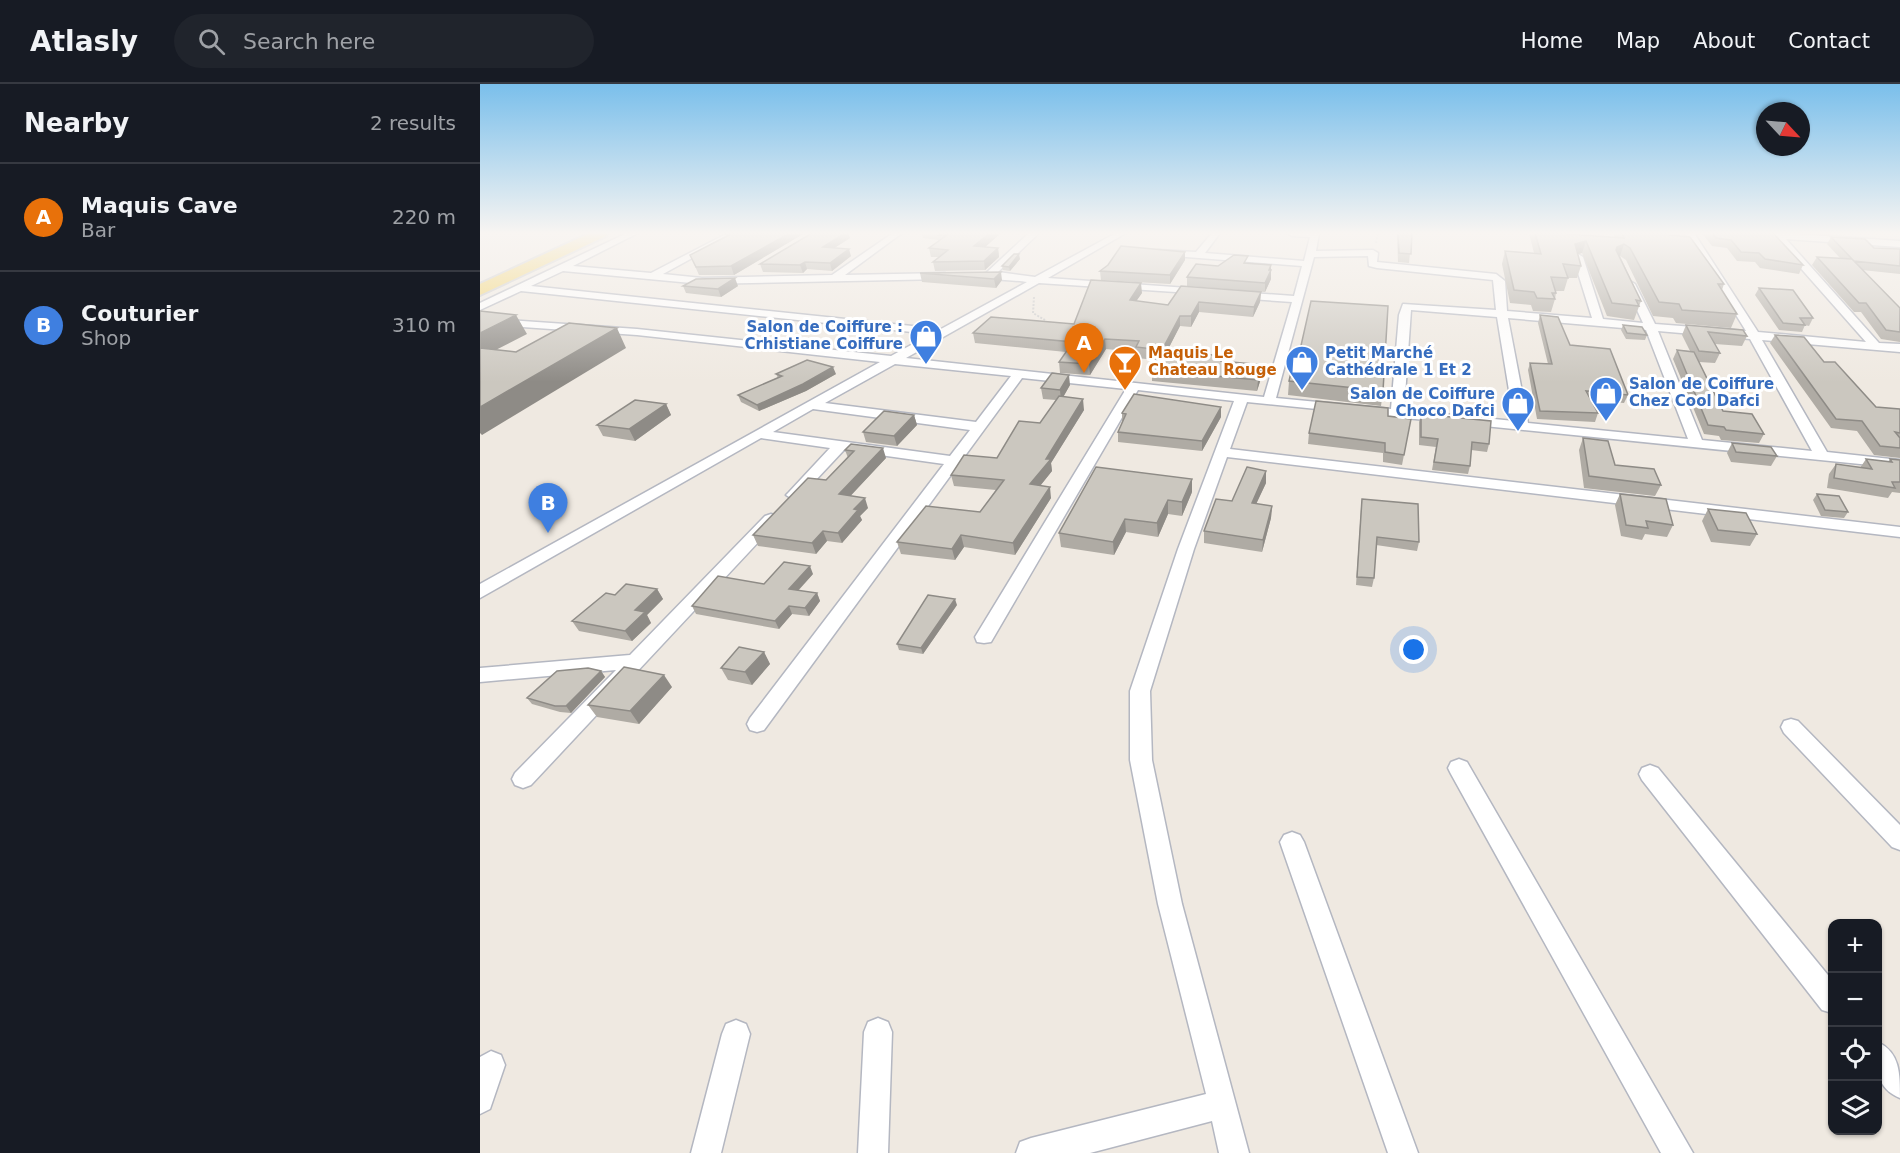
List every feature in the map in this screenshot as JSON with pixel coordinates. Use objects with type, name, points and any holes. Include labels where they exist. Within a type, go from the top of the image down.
[{"type":"main road","points":[[480,290],[495,283]]},
{"type":"street","points":[[480,307],[531,283]]},
{"type":"street","points":[[480,592],[1030,283]]},
{"type":"street","points":[[1075,283],[1214,293]]},
{"type":"street","points":[[1269,401],[1300,304],[1304,283]]},
{"type":"street","points":[[1500,283],[1502,314],[1522,426]]},
{"type":"street","points":[[1586,283],[1599,321]]},
{"type":"street","points":[[1629,283],[1650,326],[1697,444]]},
{"type":"street","points":[[1721,283],[1754,335],[1822,456]]},
{"type":"street","points":[[1820,283],[1875,345]]},
{"type":"street","points":[[520,288],[941,332]]},
{"type":"street","points":[[1226,294],[1300,304]]},
{"type":"street","points":[[1397,414],[1399,315],[1407,306],[1900,348]]},
{"type":"street","points":[[480,321],[637,332],[1269,401],[1900,464]]},
{"type":"street","points":[[757,724],[1019,374]]},
{"type":"street","points":[[984,637],[1134,386]]},
{"type":"street","points":[[1234,1153],[1167,893],[1141,760],[1140,691],[1161,621],[1242,398]]},
{"type":"street","points":[[810,405],[980,427]]},
{"type":"street","points":[[759,434],[954,461]]},
{"type":"street","points":[[523,779],[841,445]]},
{"type":"street","points":[[1222,452],[1900,532]]},
{"type":"street","points":[[480,675],[636,661]]},
{"type":"street","points":[[1791,728],[1900,840]]},
{"type":"street","points":[[1459,768],[1678,1153]]},
{"type":"street","points":[[1650,774],[1828,994]]},
{"type":"street","points":[[1292,842],[1403,1153]]},
{"type":"street","points":[[873,1153],[878,1032]]},
{"type":"street","points":[[706,1153],[736,1034]]},
{"type":"street","points":[[1882,1061],[1900,1084]]},
{"type":"street","points":[[480,1099],[491,1065]]},
{"type":"street","points":[[1031,1153],[1223,1104]]},
{"type":"path","points":[[1022,287],[1034,291],[1033,313],[1045,320]]},
{"type":"building","points":[[689,283],[727,283],[718,289],[683,286]]},
{"type":"building","points":[[1090,283],[1141,283],[1130,300],[1168,305],[1181,286],[1261,292],[1254,307],[1199,302],[1191,316],[1180,316],[1162,350],[1136,347],[1139,341],[1105,339],[1089,364],[1059,362],[1073,342],[973,333],[991,317],[1074,324]]},
{"type":"building","points":[[1512,283],[1553,283],[1556,293],[1552,293],[1555,299],[1537,298],[1534,292],[1514,290]]},
{"type":"building","points":[[1604,283],[1632,283],[1641,301],[1636,300],[1639,306],[1612,303]]},
{"type":"building","points":[[1649,283],[1723,283],[1718,284],[1737,314],[1682,310],[1679,304],[1659,302]]},
{"type":"building","points":[[1841,283],[1875,283],[1900,308],[1900,332],[1886,330],[1866,303],[1859,303]]},
{"type":"building","points":[[1759,288],[1793,290],[1813,318],[1800,318],[1805,325],[1783,323]]},
{"type":"building","points":[[1311,301],[1388,306],[1383,391],[1289,381],[1294,359],[1298,359]]},
{"type":"building","points":[[480,311],[516,315],[480,333]]},
{"type":"building","points":[[1540,315],[1558,317],[1570,345],[1610,349],[1628,395],[1586,391],[1598,413],[1540,411],[1530,363],[1552,364]]},
{"type":"building","points":[[569,323],[617,328],[480,407],[480,348],[516,352]]},
{"type":"building","points":[[1623,325],[1642,327],[1647,335],[1627,333]]},
{"type":"building","points":[[1686,325],[1743,330],[1747,336],[1708,332],[1720,353],[1699,351]]},
{"type":"building","points":[[1775,335],[1804,337],[1824,362],[1835,362],[1876,407],[1900,409],[1900,433],[1895,432],[1900,438],[1900,448],[1880,446],[1862,421],[1836,419]]},
{"type":"building","points":[[1162,350],[1223,356],[1221,361],[1263,365],[1258,380],[1152,370]]},
{"type":"building","points":[[1677,350],[1694,352],[1723,411],[1752,414],[1764,434],[1726,430],[1724,427],[1708,425]]},
{"type":"building","points":[[807,360],[833,367],[757,405],[738,395],[782,376],[776,374]]},
{"type":"building","points":[[1052,373],[1069,375],[1060,390],[1041,388]]},
{"type":"building","points":[[1134,394],[1221,407],[1202,441],[1118,432],[1126,414],[1122,413]]},
{"type":"building","points":[[1059,396],[1083,399],[1046,459],[1051,459],[1030,484],[1050,487],[1013,543],[961,535],[952,549],[897,542],[926,506],[980,512],[1004,480],[951,475],[964,455],[997,458],[1019,421],[1040,423]]},
{"type":"building","points":[[635,400],[666,404],[629,429],[597,425]]},
{"type":"building","points":[[1316,401],[1388,408],[1388,416],[1411,419],[1404,455],[1385,452],[1385,443],[1309,433]]},
{"type":"building","points":[[884,411],[914,415],[894,436],[863,432]]},
{"type":"building","points":[[1421,414],[1491,421],[1489,444],[1472,442],[1470,466],[1434,462],[1438,439],[1421,437]]},
{"type":"building","points":[[1583,438],[1608,441],[1615,465],[1654,469],[1661,485],[1589,476]]},
{"type":"building","points":[[1732,443],[1771,447],[1777,456],[1736,452]]},
{"type":"building","points":[[851,444],[883,448],[839,494],[865,498],[854,509],[858,510],[838,533],[823,531],[812,543],[753,535],[808,478],[826,480],[854,451],[845,450]]},
{"type":"building","points":[[1866,459],[1892,462],[1890,459],[1900,460],[1900,482],[1892,482],[1895,488],[1834,478],[1836,464],[1872,469]]},
{"type":"building","points":[[1096,467],[1192,479],[1182,502],[1168,500],[1157,523],[1125,519],[1113,542],[1059,533]]},
{"type":"building","points":[[1247,467],[1266,471],[1252,503],[1272,506],[1263,540],[1204,531],[1216,499],[1232,501]]},
{"type":"building","points":[[1620,494],[1666,499],[1673,525],[1646,521],[1648,528],[1626,525]]},
{"type":"building","points":[[1817,494],[1839,496],[1848,512],[1825,510]]},
{"type":"building","points":[[1362,499],[1418,504],[1419,542],[1377,537],[1374,578],[1357,577]]},
{"type":"building","points":[[1708,509],[1746,513],[1757,534],[1718,530]]},
{"type":"building","points":[[784,562],[810,566],[789,589],[817,593],[805,608],[789,606],[775,621],[692,606],[718,576],[764,584]]},
{"type":"building","points":[[626,584],[657,589],[635,610],[645,612],[625,631],[572,621],[606,593],[615,595]]},
{"type":"building","points":[[928,595],[955,599],[921,648],[897,644]]},
{"type":"building","points":[[739,647],[764,652],[745,672],[721,668]]},
{"type":"building","points":[[624,667],[664,675],[630,711],[588,705]]},
{"type":"building","points":[[588,668],[601,671],[566,706],[555,706],[527,698],[557,671]]},
{"type":"place","name":"Salon de Coiffure : Crhistiane Coiffure","points":[[926,365]]},
{"type":"place","name":"Maquis Cave","points":[[1084,373]]},
{"type":"place","name":"Maquis Le Chateau Rouge","points":[[1125,391]]},
{"type":"place","name":"Petit Marché Cathédrale 1 Et 2","points":[[1302,391]]},
{"type":"place","name":"Salon de Coiffure Chez Cool Dafci","points":[[1606,422]]},
{"type":"place","name":"Salon de Coiffure Choco Dafci","points":[[1518,432]]},
{"type":"place","name":"Couturier","points":[[548,533]]}]
